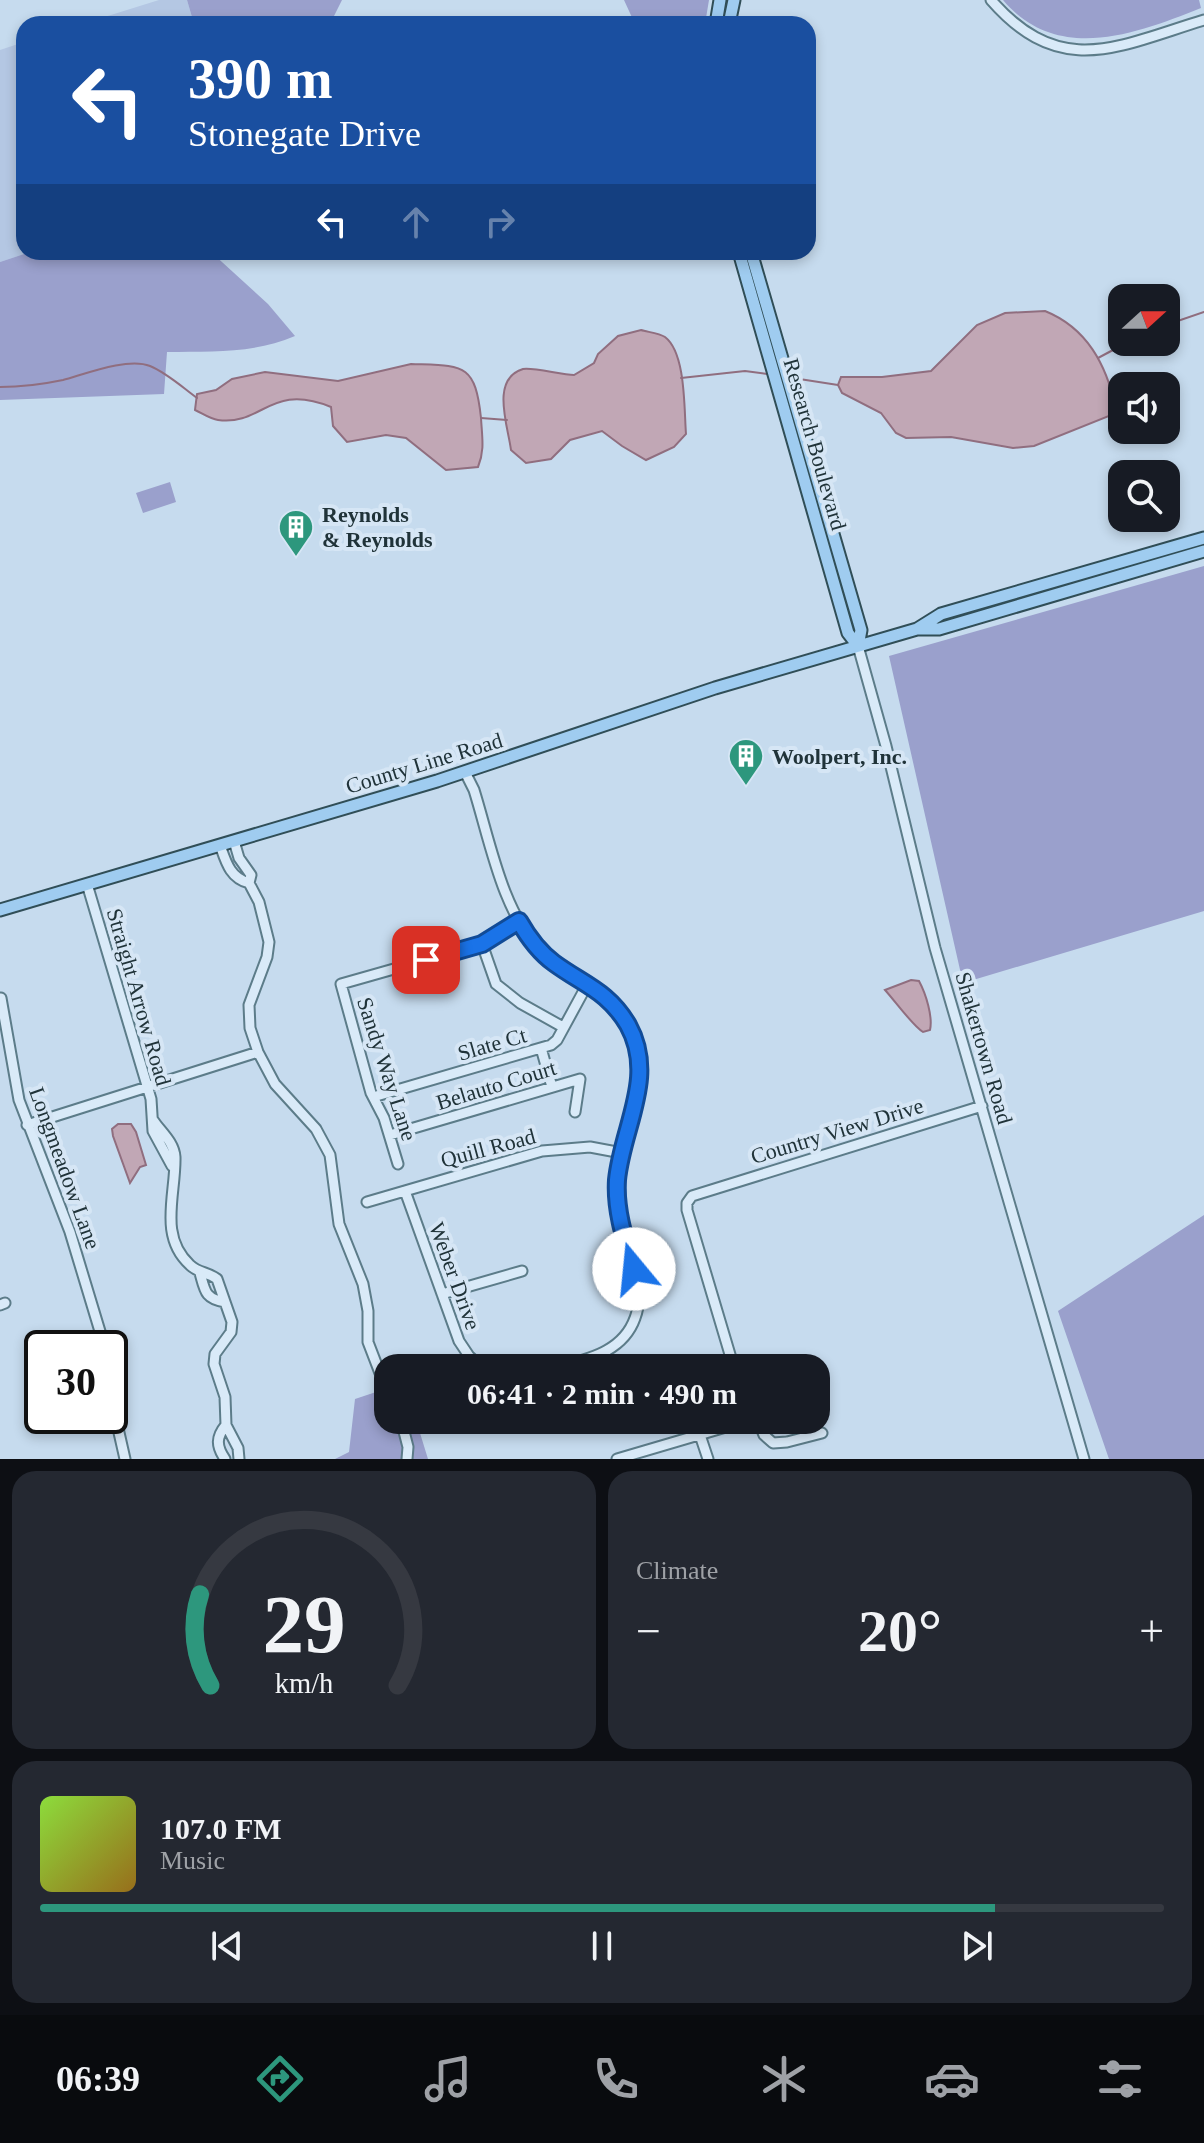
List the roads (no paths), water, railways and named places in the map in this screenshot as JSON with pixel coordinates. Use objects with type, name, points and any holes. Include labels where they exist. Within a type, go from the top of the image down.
[{"type":"main road","name":"Research Boulevard","points":[[741,260],[848,633],[858,646]]},
{"type":"main road","name":"Research Boulevard","points":[[753,260],[861,630],[858,646]]},
{"type":"main road","points":[[1091,578],[1204,538]]},
{"type":"main road","points":[[858,646],[917,629],[941,614],[1204,551]]},
{"type":"main road","name":"County Line Road","points":[[0,910],[465,772],[715,688],[858,646]]},
{"type":"street","points":[[991,0],[1012,23],[1033,38],[1081,51],[1104,49],[1204,20]]},
{"type":"street","name":"Shakertown Road","points":[[858,646],[886,746],[935,948],[1084,1459]]},
{"type":"street","points":[[465,772],[474,790],[506,895],[519,921],[540,950],[554,963],[603,993],[630,1029],[640,1063],[640,1084],[617,1181],[618,1207],[640,1299],[635,1319],[620,1341],[601,1354]]},
{"type":"street","points":[[234,841],[239,858],[251,875],[249,883],[259,902],[269,942],[267,957],[249,1005],[250,1028],[258,1052],[275,1084],[316,1129],[330,1155],[339,1224],[363,1284],[368,1311],[368,1342],[374,1358]]},
{"type":"street","points":[[220,845],[227,866],[242,881],[249,883]]},
{"type":"street","name":"Straight Arrow Road","points":[[87,884],[146,1088],[153,1131],[173,1168],[170,1224],[181,1256],[200,1273],[207,1294],[213,1300],[225,1302],[217,1279],[208,1273],[200,1273]]},
{"type":"street","points":[[519,921],[482,944],[496,984],[520,1003],[563,1027]]},
{"type":"street","name":"Sandy Way Lane","points":[[398,1164],[384,1118],[373,1097],[341,984],[482,944]]},
{"type":"street","name":"Slate Ct","points":[[373,1097],[541,1048],[557,1040],[588,983]]},
{"type":"street","name":"Longmeadow Lane","points":[[1,998],[16,1085],[27,1125],[70,1232],[100,1330]]},
{"type":"street","points":[[541,1048],[552,1087]]},
{"type":"street","points":[[27,1125],[258,1052]]},
{"type":"street","name":"Belauto Court","points":[[390,1135],[580,1079],[575,1112]]},
{"type":"street","name":"Country View Drive","points":[[730,1354],[687,1210],[692,1196],[982,1106]]},
{"type":"street","name":"Quill Road","points":[[367,1202],[542,1151],[590,1147],[622,1153]]},
{"type":"street","name":"Weber Drive","points":[[405,1191],[459,1341],[468,1354]]},
{"type":"street","points":[[442,1294],[522,1271]]},
{"type":"street","points":[[225,1302],[231,1313],[231,1332],[215,1354],[214,1364],[225,1397],[226,1425],[238,1448],[239,1459]]},
{"type":"street","points":[[225,1459],[218,1449],[218,1435],[226,1425]]},
{"type":"street","points":[[119,1434],[125,1459]]},
{"type":"street","points":[[405,1434],[407,1459]]},
{"type":"street","points":[[764,1434],[773,1443],[818,1434]]},
{"type":"street","points":[[617,1459],[700,1435],[708,1459]]},
{"type":"waterway","points":[[1180,320],[1204,312]]},
{"type":"waterway","points":[[1098,358],[1108,353]]},
{"type":"waterway","points":[[0,387],[48,383],[119,365],[141,364],[162,372],[197,398]]},
{"type":"waterway","points":[[681,378],[745,371],[767,374]]},
{"type":"waterway","points":[[793,378],[838,385]]},
{"type":"waterway","points":[[481,418],[507,420]]},
{"type":"place","name":"Reynolds & Reynolds","points":[[296,558]]},
{"type":"place","name":"Woolpert, Inc.","points":[[746,787]]}]
